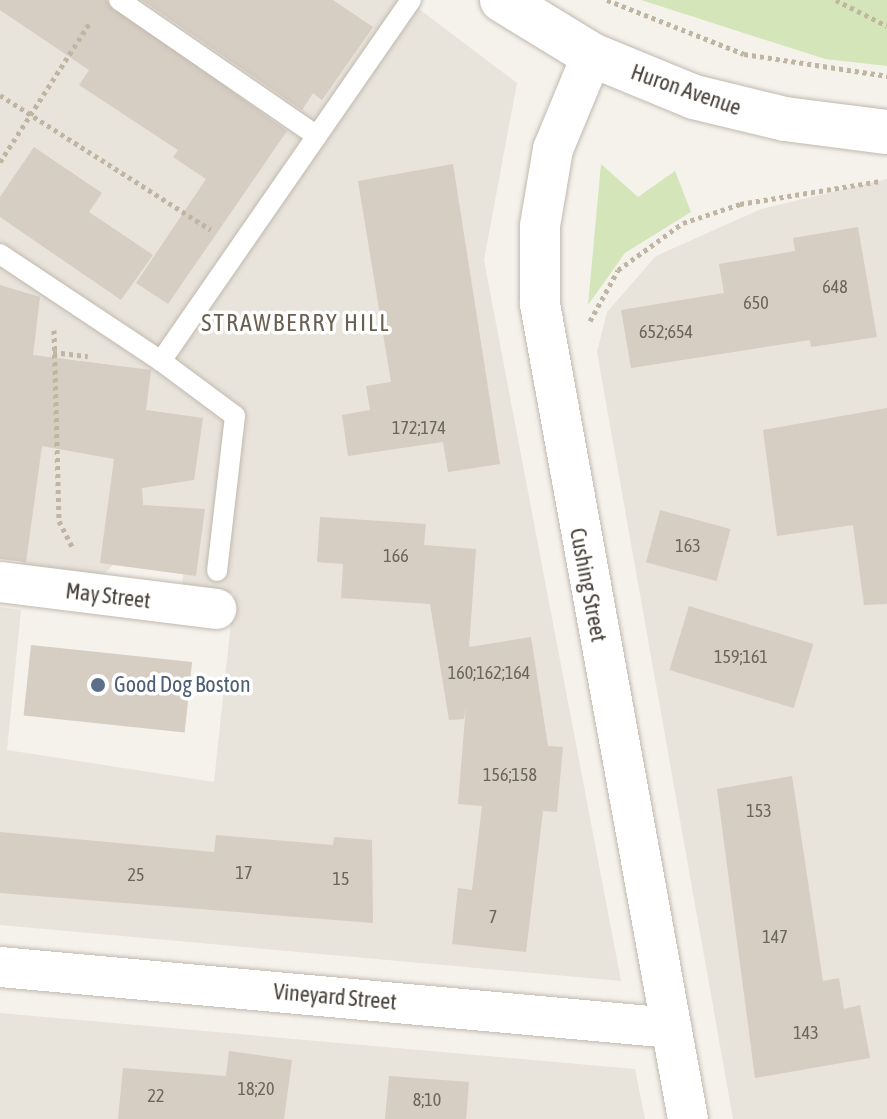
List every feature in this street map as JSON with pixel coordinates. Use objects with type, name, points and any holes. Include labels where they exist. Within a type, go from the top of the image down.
[{"type":"street","name":"Huron Avenue","points":[[502,0],[592,55],[736,109],[887,132]]},
{"type":"street","name":"Cushing Street","points":[[592,55],[553,149],[540,226],[540,304],[688,1119]]},
{"type":"street","name":"May Street","points":[[0,582],[216,590]]},
{"type":"street","name":"Vineyard Street","points":[[0,967],[671,1028]]},
{"type":"lane","points":[[119,0],[317,136]]},
{"type":"lane","points":[[161,361],[411,0]]},
{"type":"lane","points":[[0,254],[161,361],[235,416],[216,590]]},
{"type":"path","points":[[607,0],[744,54],[887,76]]},
{"type":"path","points":[[836,0],[887,26]]},
{"type":"path","points":[[0,162],[83,33]]},
{"type":"path","points":[[0,95],[210,229]]},
{"type":"path","points":[[586,335],[618,270],[669,230],[740,204],[882,181]]},
{"type":"path","points":[[54,319],[59,521],[79,558]]},
{"type":"path","points":[[53,352],[90,357]]},
{"type":"shaded area","points":[[0,0],[407,0],[517,83],[484,260],[621,981],[0,925],[0,607],[21,610],[7,750],[214,782],[234,594],[182,586],[183,574],[113,565],[102,576],[21,564],[23,551],[0,548]]},
{"type":"shaded area","points":[[887,179],[887,1119],[733,1119],[597,352],[607,312],[656,256],[761,209]]},
{"type":"shaded area","points":[[0,1013],[635,1069],[645,1119],[0,1119]]},
{"type":"green space","points":[[641,0],[887,0],[887,66],[825,59]]},
{"type":"green space","points":[[601,164],[638,197],[675,171],[691,212],[625,253],[588,305]]},
{"type":"building","points":[[0,0],[106,0],[287,131],[168,304],[136,283],[206,179],[173,157],[178,150],[79,85],[89,70],[0,10]]},
{"type":"building","points":[[142,0],[333,0],[373,27],[322,100],[313,93],[302,110]]},
{"type":"building","points":[[34,147],[102,193],[89,212],[153,255],[121,300],[0,217],[0,197]]},
{"type":"building","points":[[453,164],[500,464],[448,472],[443,442],[348,456],[342,415],[370,410],[366,386],[391,382],[358,181]]},
{"type":"building","points":[[858,227],[877,337],[811,347],[810,340],[631,368],[621,310],[724,293],[719,264],[795,251],[793,238]]},
{"type":"building","points":[[0,285],[40,297],[33,355],[151,370],[146,410],[203,418],[194,480],[142,488],[143,505],[205,509],[196,576],[100,563],[114,459],[42,446],[26,562],[0,559]]},
{"type":"building","points":[[887,408],[887,604],[864,605],[853,525],[777,536],[763,430]]},
{"type":"building","points":[[660,510],[731,529],[717,581],[646,562]]},
{"type":"building","points":[[320,517],[426,524],[424,545],[476,549],[469,647],[531,637],[548,746],[563,747],[557,812],[543,811],[526,952],[452,944],[458,888],[472,890],[482,806],[458,804],[466,706],[464,719],[449,720],[430,604],[341,598],[343,564],[317,562]]},
{"type":"building","points":[[689,606],[813,644],[794,708],[669,670]]},
{"type":"building","points":[[31,645],[192,662],[185,733],[24,716]]},
{"type":"building","points":[[792,776],[823,981],[839,978],[844,1009],[860,1005],[870,1058],[755,1078],[717,789]]},
{"type":"building","points":[[0,832],[214,852],[216,835],[333,845],[334,837],[372,840],[373,923],[0,893]]},
{"type":"building","points":[[229,1051],[292,1060],[284,1119],[118,1119],[123,1068],[226,1076]]},
{"type":"building","points":[[389,1076],[469,1082],[466,1119],[385,1119]]},
{"type":"place","name":"Good Dog Boston","points":[[98,685]]},
{"type":"district","name":"STRAWBERRY HILL","points":[[296,323]]}]
